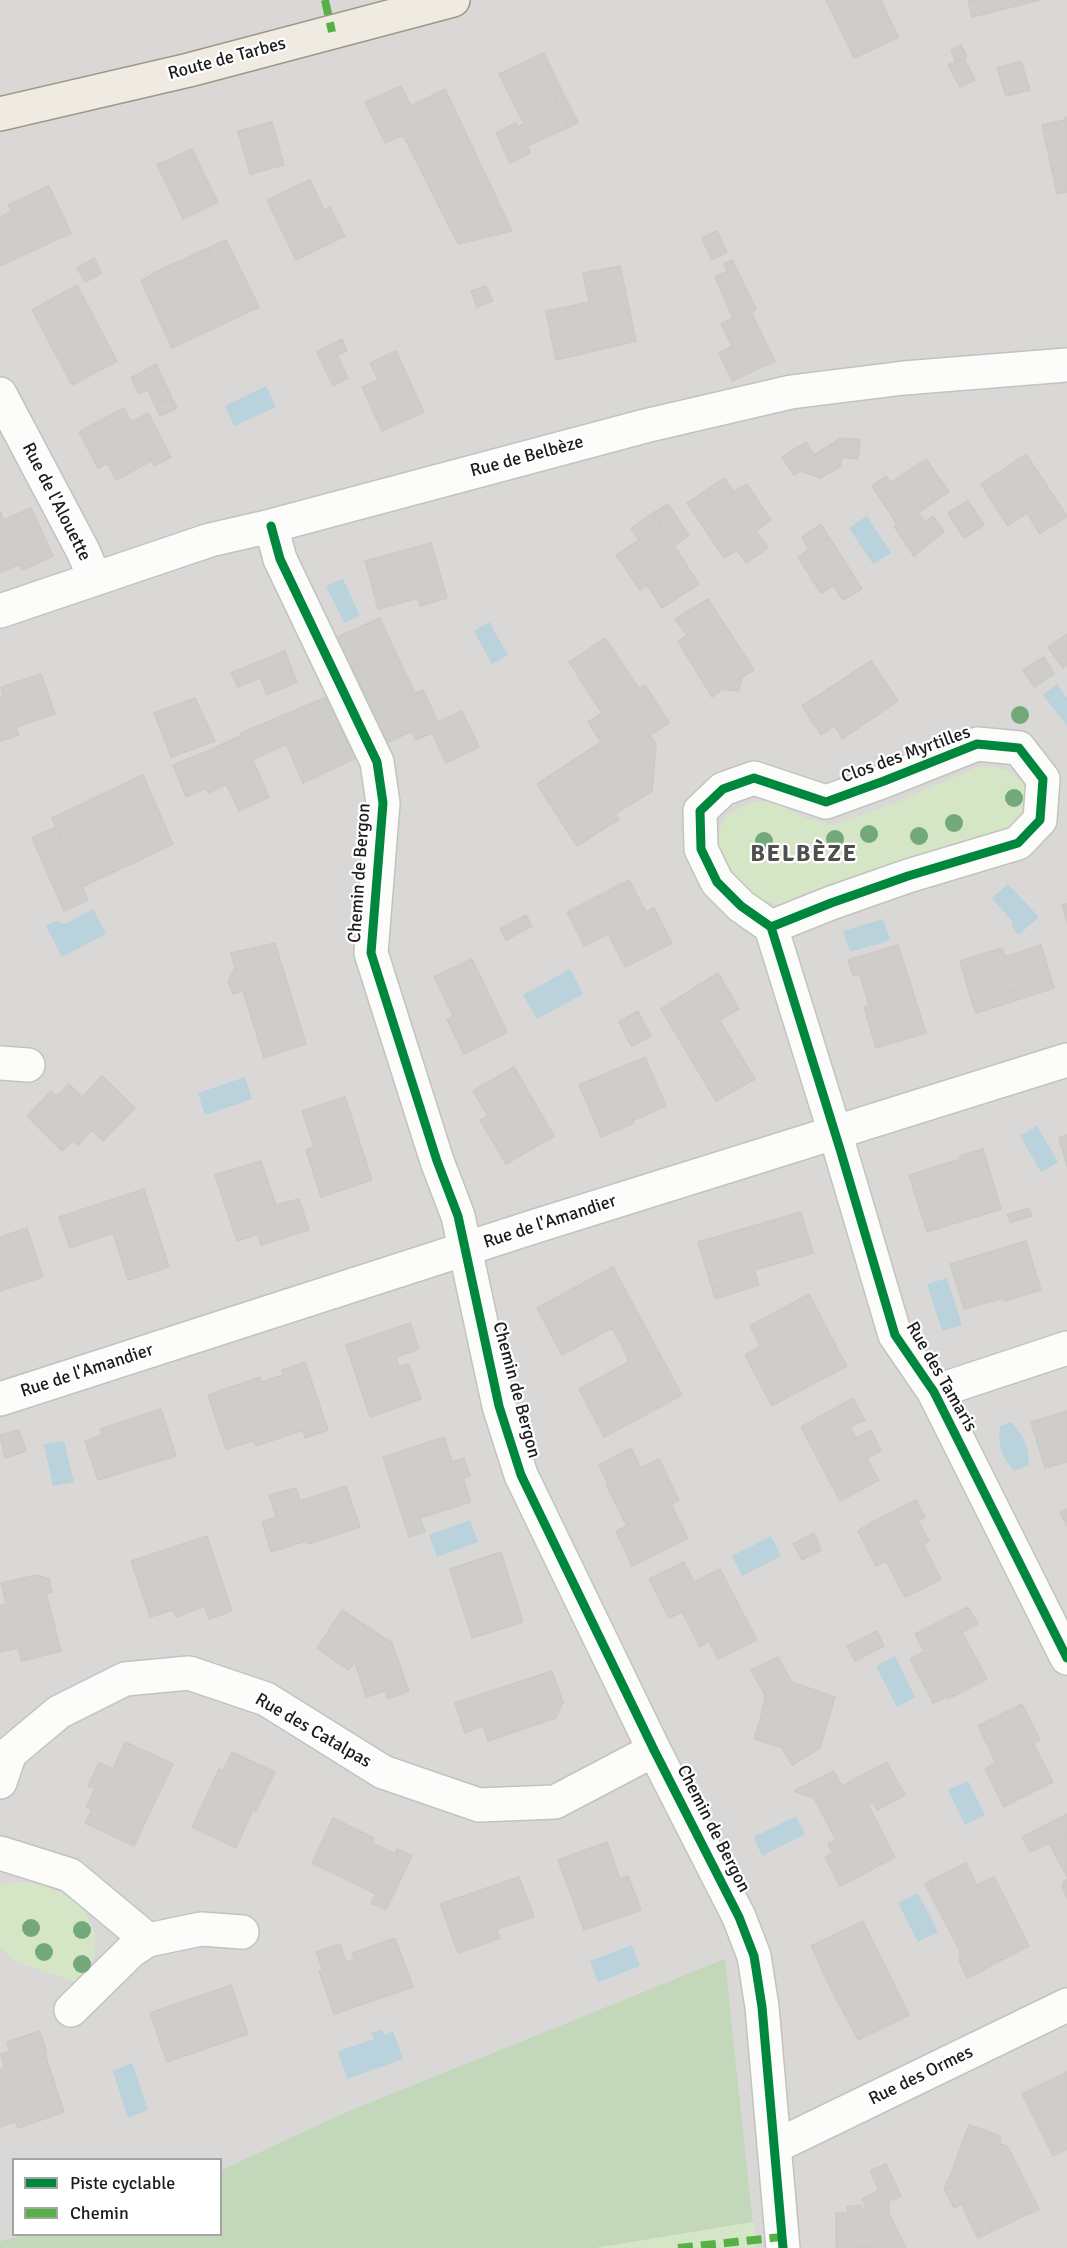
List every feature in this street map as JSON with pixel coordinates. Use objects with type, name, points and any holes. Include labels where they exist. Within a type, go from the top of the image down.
[{"type":"main road","name":"Route de Tarbes","points":[[0,114],[189,70],[453,0]]},
{"type":"street","name":"Rue de Belbèze","points":[[0,611],[210,540],[271,526],[645,426],[791,393],[904,378],[1067,365]]},
{"type":"street","name":"Rue de l'Alouette","points":[[0,394],[83,551],[95,579]]},
{"type":"street","name":"Chemin de Bergon","points":[[271,526],[280,559],[377,762],[383,803],[371,953],[437,1161],[458,1216],[499,1406],[521,1475],[654,1750],[739,1917],[754,1956],[762,2007],[783,2248]]},
{"type":"street","name":"Clos des Myrtilles","points":[[977,744],[1019,748],[1043,779],[1040,820],[1018,843],[908,876],[771,927],[741,906],[717,882],[701,849],[700,811],[723,789],[754,778],[826,802],[977,744]]},
{"type":"street","points":[[771,927],[822,1088],[833,1132]]},
{"type":"street","name":"Rue de l'Amandier","points":[[0,1400],[833,1132],[1067,1060]]},
{"type":"street","name":"Rue des Tamaris","points":[[833,1132],[895,1335],[934,1392],[1067,1658]]},
{"type":"street","points":[[934,1392],[1067,1348]]},
{"type":"street","name":"Rue des Catalpas","points":[[0,1782],[10,1753],[59,1712],[125,1679],[189,1673],[266,1700],[383,1772],[479,1805],[555,1802],[654,1750]]},
{"type":"street","points":[[0,1853],[70,1875],[148,1940]]},
{"type":"street","points":[[71,2010],[130,1951],[148,1940],[201,1929],[242,1932]]},
{"type":"street","name":"Rue des Ormes","points":[[774,2147],[1067,2006]]},
{"type":"shaded area","points":[[0,0],[1067,0],[1067,2248],[756,2248],[725,1960],[343,2114],[222,2170],[222,2158],[12,2158],[12,2236],[20,2236],[0,2241]]},
{"type":"green space","points":[[994,766],[1014,774],[1030,796],[1028,813],[1015,831],[805,893],[781,906],[753,897],[736,883],[717,850],[717,835],[726,815],[748,803],[771,801],[806,818],[834,825],[895,803],[977,767]]},
{"type":"green space","points":[[15,1882],[38,1884],[61,1893],[82,1907],[95,1933],[95,1954],[88,1971],[78,1983],[12,1960],[0,1946],[0,1886]]},
{"type":"green space","points":[[725,1959],[753,2222],[596,2248],[0,2248],[0,2241],[20,2236],[222,2236],[222,2170],[342,2114]]},
{"type":"green space","points":[[753,2222],[756,2248],[596,2248]]},
{"type":"water","points":[[266,386],[276,407],[234,426],[225,406]]},
{"type":"water","points":[[867,516],[891,553],[873,564],[849,528]]},
{"type":"water","points":[[343,579],[360,616],[344,623],[326,586]]},
{"type":"water","points":[[489,622],[508,655],[492,664],[474,631]]},
{"type":"water","points":[[1057,684],[1067,698],[1067,726],[1043,695]]},
{"type":"water","points":[[1008,884],[1039,917],[1018,935],[1012,927],[1012,921],[992,898]]},
{"type":"water","points":[[93,909],[106,934],[62,957],[46,926],[56,921],[65,924]]},
{"type":"water","points":[[883,919],[890,940],[850,952],[843,931]]},
{"type":"water","points":[[570,969],[583,994],[537,1019],[523,995]]},
{"type":"water","points":[[245,1077],[252,1099],[205,1115],[198,1093]]},
{"type":"water","points":[[1037,1126],[1058,1162],[1041,1172],[1020,1136]]},
{"type":"water","points":[[947,1278],[962,1325],[942,1331],[927,1284]]},
{"type":"water","points":[[1011,1422],[1025,1442],[1029,1459],[1029,1465],[1014,1471],[1006,1461],[999,1439],[1000,1426]]},
{"type":"water","points":[[64,1441],[74,1482],[53,1486],[44,1444]]},
{"type":"water","points":[[470,1520],[478,1542],[437,1557],[429,1535]]},
{"type":"water","points":[[771,1536],[781,1556],[742,1576],[732,1556]]},
{"type":"water","points":[[895,1656],[915,1697],[897,1707],[876,1666]]},
{"type":"water","points":[[968,1781],[985,1815],[965,1825],[948,1790]]},
{"type":"water","points":[[796,1816],[805,1834],[762,1856],[754,1837]]},
{"type":"water","points":[[918,1893],[938,1932],[918,1942],[898,1903]]},
{"type":"water","points":[[632,1945],[640,1966],[598,1982],[590,1961]]},
{"type":"water","points":[[382,2029],[384,2035],[393,2031],[403,2059],[347,2079],[338,2051],[374,2039],[371,2033]]},
{"type":"water","points":[[132,2063],[148,2110],[128,2118],[113,2071]]},
{"type":"building","points":[[826,0],[881,0],[891,22],[862,36],[869,51],[854,58]]},
{"type":"building","points":[[968,0],[1040,0],[972,17]]},
{"type":"building","points":[[891,22],[899,37],[869,51],[862,36]]},
{"type":"building","points":[[961,45],[967,56],[956,62],[951,50]]},
{"type":"building","points":[[544,53],[563,93],[554,97],[569,127],[527,146],[530,153],[510,163],[496,133],[516,123],[517,127],[524,124],[499,74]]},
{"type":"building","points":[[964,58],[975,80],[960,87],[948,65]]},
{"type":"building","points":[[1021,61],[1030,90],[1006,96],[997,68]]},
{"type":"building","points":[[401,86],[411,106],[445,89],[512,231],[458,244],[403,135],[385,143],[365,102]]},
{"type":"building","points":[[563,93],[578,122],[569,127],[554,97]]},
{"type":"building","points":[[1067,117],[1067,192],[1057,194],[1042,125],[1065,120],[1064,118]]},
{"type":"building","points":[[272,122],[284,165],[250,174],[238,131]]},
{"type":"building","points":[[192,149],[208,182],[174,199],[157,165]]},
{"type":"building","points":[[310,180],[324,210],[330,207],[345,236],[296,260],[267,200]]},
{"type":"building","points":[[208,182],[218,202],[183,219],[174,199]]},
{"type":"building","points":[[49,186],[71,233],[0,266],[0,217],[12,211],[8,205]]},
{"type":"building","points":[[717,231],[727,252],[712,260],[702,238]]},
{"type":"building","points":[[226,240],[259,307],[172,348],[141,281],[156,272],[160,278],[211,254],[208,248]]},
{"type":"building","points":[[208,248],[211,254],[160,278],[156,272]]},
{"type":"building","points":[[94,258],[102,273],[85,282],[77,268]]},
{"type":"building","points":[[732,260],[756,309],[751,312],[775,361],[732,381],[719,353],[732,346],[721,324],[733,318],[715,277],[728,271],[724,264]]},
{"type":"building","points":[[620,266],[636,341],[556,360],[546,311],[589,302],[583,273]]},
{"type":"building","points":[[77,285],[117,361],[72,385],[32,310]]},
{"type":"building","points":[[486,286],[493,301],[477,307],[471,291]]},
{"type":"building","points":[[342,339],[347,351],[337,355],[348,378],[333,386],[317,352]]},
{"type":"building","points":[[396,351],[424,412],[382,431],[362,387],[378,380],[370,363]]},
{"type":"building","points":[[156,364],[172,398],[155,406],[148,390],[139,394],[131,378]]},
{"type":"building","points":[[172,398],[177,408],[160,416],[155,406]]},
{"type":"building","points":[[124,408],[151,461],[116,480],[107,463],[98,468],[79,432]]},
{"type":"building","points":[[148,413],[171,457],[154,466],[131,422]]},
{"type":"building","points":[[841,438],[860,440],[858,459],[842,457],[840,467],[820,478],[801,471],[794,475],[782,457],[806,442],[814,455]]},
{"type":"building","points":[[1026,454],[1067,516],[1040,534],[1027,513],[1008,526],[981,484]]},
{"type":"building","points":[[926,459],[949,492],[918,513],[925,522],[933,516],[944,532],[914,556],[894,526],[897,524],[872,486],[886,476],[890,483]]},
{"type":"building","points":[[724,478],[734,492],[747,484],[771,520],[756,531],[768,548],[746,563],[737,550],[724,558],[687,503]]},
{"type":"building","points":[[968,501],[984,525],[964,538],[948,513]]},
{"type":"building","points":[[668,504],[689,536],[674,546],[699,584],[662,608],[624,550],[662,525],[653,513]]},
{"type":"building","points":[[31,508],[53,556],[22,570],[19,564],[0,573],[0,511],[4,520]]},
{"type":"building","points":[[653,513],[662,525],[639,540],[631,528]]},
{"type":"building","points":[[821,524],[829,537],[809,550],[802,537]]},
{"type":"building","points":[[829,537],[852,573],[821,593],[798,557]]},
{"type":"building","points":[[431,543],[447,598],[420,606],[418,598],[397,604],[390,581],[372,586],[365,561]]},
{"type":"building","points":[[624,550],[647,585],[640,590],[616,555]]},
{"type":"building","points":[[852,573],[862,589],[843,600],[833,586]]},
{"type":"building","points":[[390,581],[397,604],[378,609],[372,586]]},
{"type":"building","points":[[708,599],[754,670],[742,677],[739,691],[723,689],[712,697],[678,641],[687,635],[675,619]]},
{"type":"building","points":[[380,618],[393,647],[346,669],[333,639]]},
{"type":"building","points":[[1067,634],[1067,665],[1063,668],[1048,647]]},
{"type":"building","points":[[605,638],[639,689],[645,685],[669,723],[650,735],[656,745],[652,791],[615,814],[619,819],[577,846],[537,784],[601,742],[588,722],[602,713],[569,662]]},
{"type":"building","points":[[393,647],[415,693],[423,690],[438,722],[462,711],[479,747],[446,763],[432,733],[416,740],[412,731],[382,745],[346,669]]},
{"type":"building","points":[[285,651],[297,682],[267,695],[260,678],[238,687],[231,673]]},
{"type":"building","points":[[1044,657],[1054,674],[1034,687],[1023,670]]},
{"type":"building","points":[[871,661],[898,701],[870,720],[865,713],[838,731],[834,726],[821,735],[802,706]]},
{"type":"building","points":[[41,674],[55,714],[16,727],[19,735],[0,741],[0,697],[3,696],[1,687]]},
{"type":"building","points":[[327,697],[356,758],[303,783],[286,744],[269,752],[257,726]]},
{"type":"building","points":[[195,698],[215,741],[171,757],[154,713]]},
{"type":"building","points":[[865,713],[870,720],[842,739],[838,731]]},
{"type":"building","points":[[257,726],[269,752],[253,760],[241,733]]},
{"type":"building","points":[[242,735],[269,797],[239,811],[210,750]]},
{"type":"building","points":[[210,750],[227,784],[208,793],[206,788],[186,797],[173,765]]},
{"type":"building","points":[[143,775],[173,844],[82,887],[52,818]]},
{"type":"building","points":[[56,827],[88,900],[64,911],[32,838]]},
{"type":"building","points":[[629,880],[646,912],[654,908],[672,943],[625,967],[608,934],[584,946],[567,912]]},
{"type":"building","points":[[1067,904],[1067,922],[1062,905]]},
{"type":"building","points":[[526,915],[532,926],[506,940],[500,929]]},
{"type":"building","points":[[275,943],[306,1044],[264,1058],[243,991],[233,994],[228,981],[235,968],[231,953]]},
{"type":"building","points":[[898,945],[926,1033],[876,1048],[864,1007],[869,1006],[860,974],[853,976],[848,960]]},
{"type":"building","points":[[1041,945],[1054,988],[1017,1000],[1014,990],[972,1003],[960,961],[1002,948],[1005,957]]},
{"type":"building","points":[[472,959],[507,1032],[464,1054],[447,1020],[453,1016],[434,977]]},
{"type":"building","points":[[718,973],[729,992],[710,1005],[755,1079],[733,1091],[722,1074],[716,1077],[702,1054],[692,1061],[661,1009]]},
{"type":"building","points":[[1014,990],[1017,1000],[976,1013],[972,1003]]},
{"type":"building","points":[[729,992],[739,1009],[719,1020],[710,1005]]},
{"type":"building","points":[[638,1011],[643,1021],[624,1032],[619,1022]]},
{"type":"building","points":[[643,1021],[651,1036],[631,1046],[624,1032]]},
{"type":"building","points":[[702,1054],[716,1077],[722,1074],[733,1091],[716,1101],[692,1061]]},
{"type":"building","points":[[645,1057],[666,1106],[634,1120],[632,1115],[598,1129],[579,1085]]},
{"type":"building","points":[[514,1067],[554,1136],[506,1164],[480,1120],[488,1116],[473,1091]]},
{"type":"building","points":[[102,1076],[135,1108],[103,1141],[92,1130],[78,1145],[73,1141],[62,1151],[27,1116],[51,1091],[57,1096],[69,1084],[82,1097]]},
{"type":"building","points":[[345,1097],[372,1180],[321,1197],[306,1150],[314,1147],[302,1111]]},
{"type":"building","points":[[632,1115],[634,1123],[601,1137],[598,1129]]},
{"type":"building","points":[[1067,1135],[1067,1166],[1059,1138]]},
{"type":"building","points":[[983,1149],[1001,1209],[927,1232],[909,1175],[961,1159],[960,1156]]},
{"type":"building","points":[[261,1161],[276,1205],[299,1199],[309,1230],[261,1245],[258,1234],[237,1241],[215,1175]]},
{"type":"building","points":[[144,1189],[169,1267],[128,1280],[113,1233],[70,1248],[59,1217]]},
{"type":"building","points":[[1029,1208],[1032,1216],[1011,1222],[1007,1215]]},
{"type":"building","points":[[801,1212],[813,1253],[755,1270],[756,1275],[712,1288],[698,1242]]},
{"type":"building","points":[[27,1228],[43,1277],[0,1291],[0,1237]]},
{"type":"building","points":[[1026,1241],[1041,1290],[1005,1301],[1004,1298],[964,1309],[950,1264]]},
{"type":"building","points":[[613,1267],[648,1332],[622,1346],[612,1328],[562,1355],[537,1308]]},
{"type":"building","points":[[756,1275],[759,1285],[715,1299],[712,1288]]},
{"type":"building","points":[[809,1294],[836,1346],[823,1353],[834,1373],[788,1397],[750,1326]]},
{"type":"building","points":[[410,1323],[419,1349],[396,1357],[399,1367],[409,1364],[421,1399],[370,1417],[346,1345]]},
{"type":"building","points":[[648,1332],[682,1395],[604,1437],[579,1389],[629,1362],[622,1346]]},
{"type":"building","points":[[761,1346],[788,1397],[772,1406],[745,1355]]},
{"type":"building","points":[[836,1346],[847,1366],[834,1373],[823,1353]]},
{"type":"building","points":[[305,1362],[328,1430],[305,1438],[303,1430],[256,1446],[254,1441],[226,1449],[208,1395],[260,1377],[261,1382],[283,1375],[282,1370]]},
{"type":"building","points":[[853,1398],[865,1420],[850,1427],[858,1447],[860,1446],[879,1480],[840,1501],[801,1427]]},
{"type":"building","points":[[161,1409],[176,1456],[98,1480],[85,1441],[102,1435],[100,1429]]},
{"type":"building","points":[[1067,1411],[1067,1462],[1045,1468],[1031,1422]]},
{"type":"building","points":[[19,1430],[26,1451],[5,1458],[0,1435]]},
{"type":"building","points":[[871,1430],[881,1451],[867,1458],[854,1439]]},
{"type":"building","points":[[444,1437],[452,1462],[464,1458],[470,1476],[463,1478],[471,1502],[420,1518],[425,1532],[409,1537],[383,1457]]},
{"type":"building","points":[[631,1448],[641,1468],[659,1459],[679,1500],[671,1504],[688,1538],[632,1566],[616,1531],[627,1526],[606,1485],[608,1484],[599,1465]]},
{"type":"building","points":[[346,1486],[360,1527],[308,1544],[306,1541],[271,1552],[262,1522],[276,1517],[269,1495],[296,1488],[300,1501]]},
{"type":"building","points":[[916,1500],[925,1517],[918,1521],[929,1541],[923,1544],[941,1579],[905,1597],[867,1525]]},
{"type":"building","points":[[1067,1509],[1067,1526],[1060,1513]]},
{"type":"building","points":[[867,1525],[886,1561],[876,1566],[858,1531]]},
{"type":"building","points":[[814,1533],[821,1550],[802,1560],[793,1544]]},
{"type":"building","points":[[207,1536],[232,1611],[209,1619],[205,1606],[176,1617],[173,1610],[150,1617],[131,1561]]},
{"type":"building","points":[[501,1552],[523,1622],[472,1638],[450,1569]]},
{"type":"building","points":[[684,1562],[694,1582],[720,1569],[757,1640],[718,1659],[701,1624],[691,1629],[682,1612],[669,1618],[649,1579]]},
{"type":"building","points":[[37,1575],[49,1579],[52,1592],[46,1593],[61,1651],[22,1661],[18,1648],[0,1652],[0,1606],[6,1604],[1,1583]]},
{"type":"building","points":[[968,1607],[978,1624],[962,1632],[987,1679],[948,1699],[947,1696],[933,1703],[910,1659],[924,1652],[915,1634]]},
{"type":"building","points":[[342,1610],[392,1643],[409,1691],[388,1699],[385,1691],[366,1697],[355,1662],[348,1670],[317,1648]]},
{"type":"building","points":[[701,1624],[709,1641],[700,1647],[691,1629]]},
{"type":"building","points":[[877,1631],[884,1646],[855,1661],[847,1646]]},
{"type":"building","points":[[778,1657],[792,1682],[835,1697],[820,1748],[807,1756],[799,1739],[782,1748],[754,1739],[761,1716],[773,1710],[751,1670]]},
{"type":"building","points":[[552,1671],[563,1702],[556,1718],[488,1741],[483,1726],[465,1733],[455,1703]]},
{"type":"building","points":[[765,1696],[773,1710],[761,1716]]},
{"type":"building","points":[[1022,1704],[1040,1740],[1033,1743],[1053,1782],[1011,1803],[992,1765],[996,1763],[978,1726]]},
{"type":"building","points":[[799,1739],[807,1756],[792,1765],[782,1748]]},
{"type":"building","points":[[125,1742],[173,1764],[134,1846],[85,1823],[92,1809],[86,1807],[95,1789],[88,1786],[99,1763],[113,1769]]},
{"type":"building","points":[[232,1752],[275,1772],[256,1811],[253,1810],[236,1848],[192,1827],[219,1769],[223,1771]]},
{"type":"building","points":[[887,1762],[905,1795],[877,1810],[873,1802],[868,1805],[895,1857],[848,1882],[828,1844],[836,1840],[814,1798],[794,1791],[834,1771],[842,1786]]},
{"type":"building","points":[[992,1765],[1011,1803],[1004,1807],[985,1769]]},
{"type":"building","points":[[1067,1814],[1067,1833],[1049,1843],[1042,1827]]},
{"type":"building","points":[[333,1818],[374,1838],[372,1843],[395,1854],[397,1849],[412,1856],[386,1910],[371,1903],[376,1894],[312,1863]]},
{"type":"building","points":[[1042,1827],[1049,1843],[1030,1852],[1022,1837]]},
{"type":"building","points":[[1067,1833],[1067,1877],[1049,1843]]},
{"type":"building","points":[[607,1842],[620,1879],[628,1876],[641,1910],[584,1930],[558,1860]]},
{"type":"building","points":[[833,1853],[848,1882],[840,1886],[825,1857]]},
{"type":"building","points":[[966,1863],[977,1885],[994,1877],[1008,1904],[992,1912],[1008,1947],[993,1954],[997,1962],[981,1971],[973,1956],[960,1951],[942,1917],[947,1914],[930,1881]]},
{"type":"building","points":[[519,1877],[534,1917],[497,1929],[500,1938],[458,1953],[440,1904]]},
{"type":"building","points":[[1067,1879],[1067,1898],[1062,1887]]},
{"type":"building","points":[[930,1881],[947,1914],[942,1917],[925,1884]]},
{"type":"building","points":[[1008,1904],[1029,1946],[1012,1955],[992,1912]]},
{"type":"building","points":[[863,1921],[905,2007],[862,2028],[841,1987],[832,1991],[811,1946]]},
{"type":"building","points":[[395,1938],[413,1987],[334,2014],[319,1971],[323,1970],[316,1952],[340,1944],[346,1962],[355,1959],[352,1953]]},
{"type":"building","points":[[1008,1947],[1012,1955],[997,1962],[993,1954]]},
{"type":"building","points":[[960,1951],[973,1956],[981,1971],[967,1978],[959,1960]]},
{"type":"building","points":[[231,1985],[248,2034],[167,2062],[150,2013]]},
{"type":"building","points":[[841,1987],[862,2028],[905,2007],[909,2015],[858,2040],[832,1991]]},
{"type":"building","points":[[40,2031],[64,2112],[18,2128],[15,2122],[0,2127],[0,2069],[5,2067],[1,2054],[10,2051],[7,2042]]},
{"type":"building","points":[[1067,2072],[1067,2149],[1053,2156],[1022,2094]]},
{"type":"building","points":[[969,2125],[990,2132],[983,2149],[963,2141]]},
{"type":"building","points":[[990,2132],[1001,2137],[999,2143],[1008,2147],[1039,2209],[992,2231],[985,2215],[970,2223],[962,2204],[954,2208],[944,2189],[961,2182],[962,2176],[952,2171],[963,2141],[983,2149]]},
{"type":"building","points":[[886,2164],[901,2196],[889,2201],[889,2213],[906,2248],[836,2247],[836,2213],[848,2213],[847,2207],[860,2205],[862,2210],[866,2206],[862,2199],[879,2190],[870,2171]]},
{"type":"building","points":[[952,2171],[962,2176],[961,2182],[944,2189]]},
{"type":"building","points":[[985,2215],[992,2231],[978,2238],[970,2223]]},
{"type":"marked path","points":[[325,0],[332,32]]},
{"type":"marked path","points":[[678,2248],[782,2237]]},
{"type":"cycle path","points":[[271,526],[280,559],[377,762],[383,803],[371,953],[437,1161],[458,1216],[499,1406],[521,1475],[654,1750],[739,1917],[754,1956],[762,2007],[783,2248]]},
{"type":"cycle path","points":[[771,927],[908,876],[1018,843],[1040,820],[1043,779],[1019,748],[977,744],[826,802],[754,778],[723,789],[700,811],[701,849],[717,882],[741,906],[771,927],[895,1335],[934,1392],[1067,1658]]},
{"type":"district","name":"BELBÈZE","points":[[804,855]]}]
